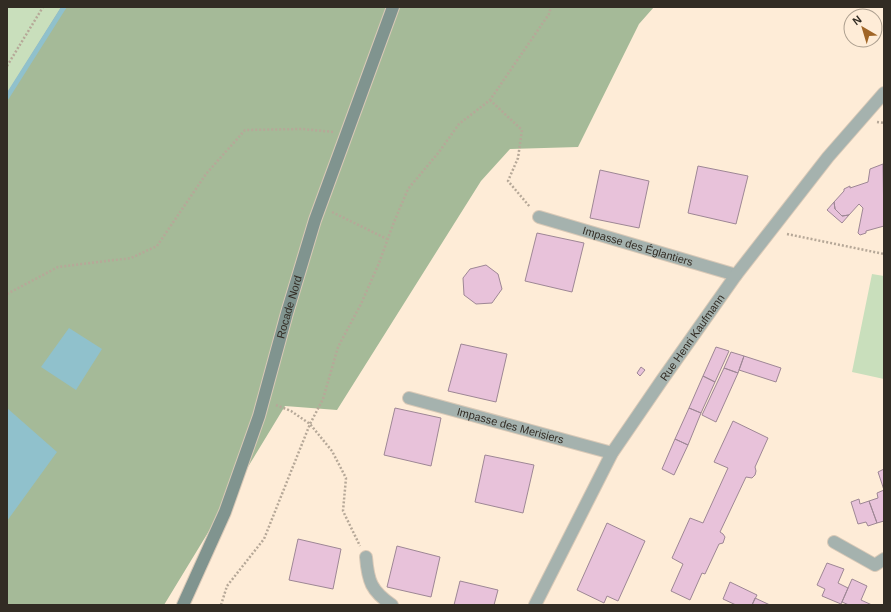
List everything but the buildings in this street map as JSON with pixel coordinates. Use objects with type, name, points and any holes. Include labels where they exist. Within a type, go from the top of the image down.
[{"type":"main road","name":"Rocade Nord","points":[[183,605],[225,512],[263,400],[287,313],[321,206],[393,7]]},
{"type":"street","name":"Rue Henri Kaufmann","points":[[535,605],[612,454],[736,275],[828,157],[884,93]]},
{"type":"street","name":"Impasse des Églantiers","points":[[539,217],[736,275]]},
{"type":"street","name":"Impasse des Merisiers","points":[[409,398],[612,454]]},
{"type":"street","points":[[834,542],[875,565],[884,559]]},
{"type":"street","points":[[366,557],[368,576],[372,588],[392,605]]},
{"type":"path","points":[[7,66],[43,7]]},
{"type":"path","points":[[221,605],[227,586],[264,539],[310,424],[323,399],[338,348],[361,304],[379,263],[408,188],[459,124],[490,100],[549,14],[551,7]]},
{"type":"path","points":[[490,100],[522,130],[518,158],[508,181],[539,217]]},
{"type":"path","points":[[7,294],[58,267],[131,258],[157,246],[206,174],[245,130],[302,129],[346,134]]},
{"type":"path","points":[[321,206],[387,239]]},
{"type":"path","points":[[771,230],[884,254]]},
{"type":"path","points":[[263,400],[291,411],[310,424],[332,451],[346,478],[343,511],[366,557]]},
{"type":"green space","points":[[7,7],[61,7],[7,93]]},
{"type":"green space","points":[[61,7],[654,7],[639,24],[578,147],[510,149],[481,181],[337,410],[285,406],[164,605],[7,605],[7,93]]},
{"type":"green space","points":[[872,274],[884,276],[884,379],[852,372]]},
{"type":"water","points":[[69,328],[102,349],[76,390],[41,367]]},
{"type":"water","points":[[7,408],[57,452],[7,521]]},
{"type":"waterway","points":[[7,97],[64,7]]}]
